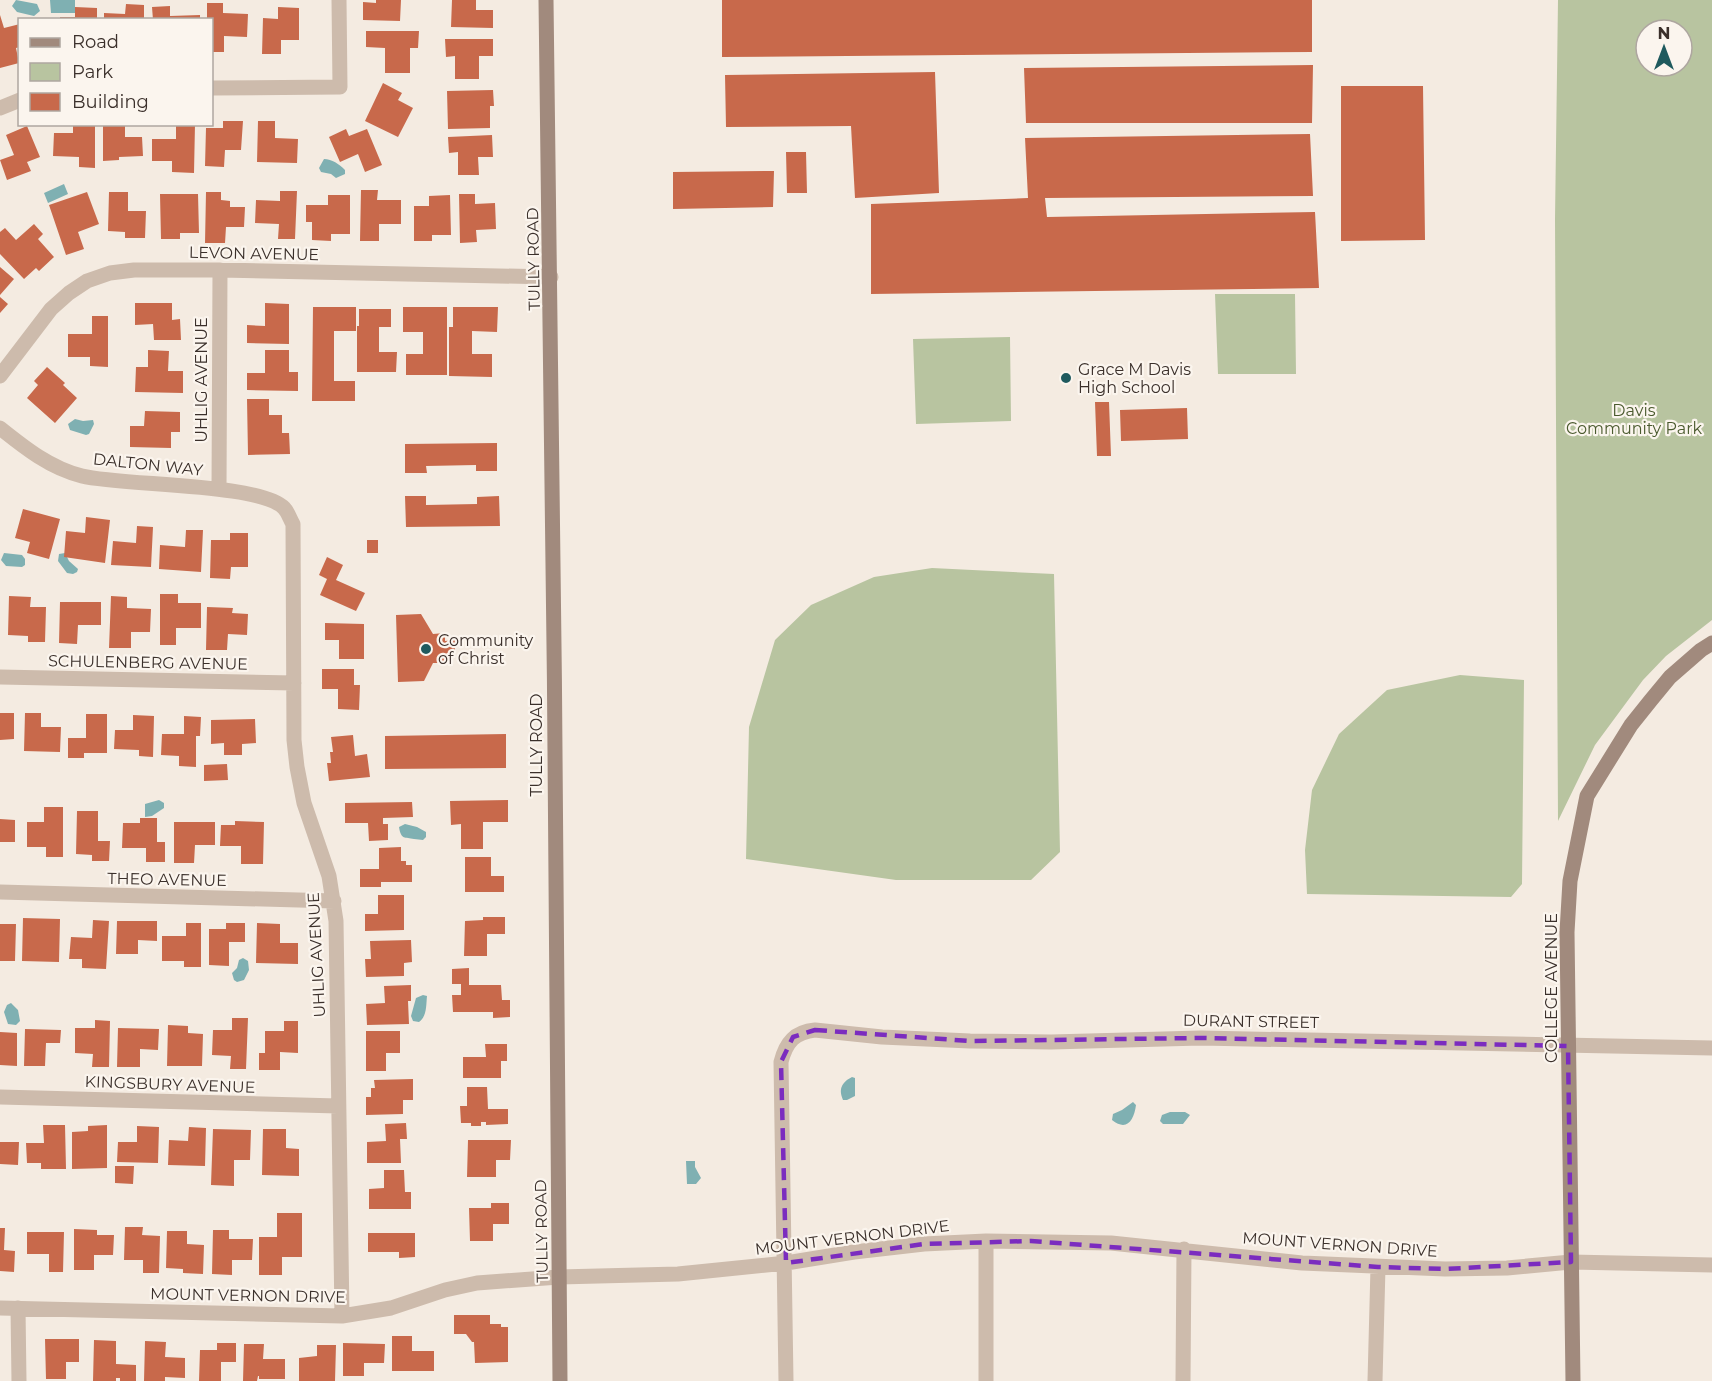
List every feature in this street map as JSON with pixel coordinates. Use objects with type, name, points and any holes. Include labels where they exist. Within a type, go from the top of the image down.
[{"type":"main road","name":"TULLY ROAD","points":[[546,0],[551,277],[560,1381]]},
{"type":"main road","name":"COLLEGE AVENUE","points":[[1573,1381],[1567,932],[1570,881],[1587,796],[1631,725],[1670,677],[1712,643]]},
{"type":"street","points":[[213,88],[340,87],[339,0]]},
{"type":"street","points":[[0,108],[18,101]]},
{"type":"street","name":"LEVON AVENUE","points":[[0,376],[51,309],[87,281],[110,273],[134,270],[220,270],[551,277]]},
{"type":"street","name":"UHLIG AVENUE","points":[[219,489],[220,270]]},
{"type":"street","name":"DALTON WAY","points":[[0,428],[32,453],[58,468],[103,480],[219,489],[266,498],[283,507],[293,524]]},
{"type":"street","name":"UHLIG AVENUE","points":[[293,524],[294,740],[304,803],[329,876],[334,901],[342,1317]]},
{"type":"street","name":"SCHULENBERG AVENUE","points":[[0,676],[294,683]]},
{"type":"street","name":"THEO AVENUE","points":[[0,892],[334,901]]},
{"type":"street","name":"DURANT STREET","points":[[786,1263],[781,1062],[784,1050],[792,1038],[804,1031],[970,1041],[1051,1042],[1201,1038],[1712,1048]]},
{"type":"street","name":"KINGSBURY AVENUE","points":[[0,1097],[338,1106]]},
{"type":"street","points":[[986,1241],[986,1381]]},
{"type":"street","name":"MOUNT VERNON DRIVE","points":[[0,1308],[342,1317],[391,1308],[445,1290],[477,1284],[559,1277],[678,1274],[786,1263],[924,1244],[986,1241],[1112,1243],[1302,1263],[1378,1267],[1507,1268],[1571,1262],[1712,1265]]},
{"type":"street","points":[[1184,1249],[1184,1381]]},
{"type":"street","points":[[786,1263],[786,1381]]},
{"type":"street","points":[[1375,1381],[1378,1267]]},
{"type":"street","points":[[18,1308],[19,1381]]},
{"type":"highlighted area","points":[[815,1030],[970,1041],[1201,1038],[1568,1046],[1571,1262],[1445,1269],[1378,1267],[1031,1241],[924,1244],[786,1263],[781,1062],[793,1037]]},
{"type":"green space","name":"Davis Community Park","points":[[1558,0],[1712,0],[1712,620],[1666,656],[1643,680],[1595,745],[1558,821],[1555,219]]},
{"type":"green space","points":[[1215,294],[1295,294],[1296,374],[1218,374]]},
{"type":"green space","points":[[1010,337],[1011,421],[916,424],[913,339]]},
{"type":"green space","points":[[932,568],[1054,574],[1060,852],[1031,880],[896,880],[746,859],[749,727],[775,640],[811,605],[874,577]]},
{"type":"green space","points":[[1460,675],[1524,680],[1522,884],[1511,897],[1307,894],[1305,850],[1312,790],[1339,734],[1387,690]]},
{"type":"water","points":[[16,0],[37,4],[40,11],[34,16],[17,12],[12,6]]},
{"type":"water","points":[[50,0],[75,0],[75,13],[51,13]]},
{"type":"water","points":[[324,159],[338,164],[345,170],[345,174],[336,178],[331,174],[321,172],[319,168]]},
{"type":"water","points":[[64,184],[68,194],[48,203],[44,193]]},
{"type":"water","points":[[75,419],[93,420],[94,424],[89,434],[70,430],[68,424]]},
{"type":"water","points":[[4,553],[22,555],[25,565],[22,567],[6,566],[1,560]]},
{"type":"water","points":[[65,553],[69,561],[78,569],[73,574],[67,573],[58,561],[59,554]]},
{"type":"water","points":[[159,800],[164,803],[164,808],[152,816],[145,817],[145,804]]},
{"type":"water","points":[[405,824],[426,832],[426,837],[423,840],[404,837],[399,827]]},
{"type":"water","points":[[243,958],[248,961],[249,970],[244,980],[237,982],[232,973],[237,968],[239,960]]},
{"type":"water","points":[[427,996],[425,1014],[419,1022],[413,1021],[411,1016],[416,998]]},
{"type":"water","points":[[11,1003],[18,1010],[20,1021],[16,1025],[8,1024],[4,1012],[7,1005]]},
{"type":"water","points":[[852,1077],[855,1078],[855,1096],[843,1100],[842,1086]]},
{"type":"water","points":[[1133,1102],[1136,1105],[1129,1123],[1122,1125],[1112,1120],[1113,1114]]},
{"type":"water","points":[[1170,1112],[1185,1112],[1190,1115],[1183,1124],[1163,1124],[1160,1121],[1162,1115]]},
{"type":"water","points":[[686,1161],[695,1161],[695,1167],[701,1178],[696,1184],[687,1184]]},
{"type":"building","points":[[376,0],[401,0],[400,21],[363,20],[363,2],[376,3]]},
{"type":"building","points":[[452,0],[476,0],[476,10],[493,10],[493,28],[451,27]]},
{"type":"building","points":[[722,0],[1312,0],[1312,52],[722,57]]},
{"type":"building","points":[[207,3],[223,3],[223,13],[248,14],[247,37],[224,36],[224,52],[213,52],[213,18],[207,18]]},
{"type":"building","points":[[126,4],[144,5],[144,18],[104,18],[104,13],[125,14]]},
{"type":"building","points":[[170,6],[170,16],[200,15],[200,18],[153,18],[152,7]]},
{"type":"building","points":[[75,7],[97,8],[97,18],[60,18],[75,17]]},
{"type":"building","points":[[278,7],[299,8],[299,40],[281,40],[281,54],[262,54],[263,18],[278,19]]},
{"type":"building","points":[[0,15],[4,28],[18,24],[18,48],[16,48],[18,63],[0,68]]},
{"type":"building","points":[[366,31],[419,31],[418,48],[410,48],[410,73],[385,73],[385,48],[366,47]]},
{"type":"building","points":[[445,39],[493,39],[493,56],[479,56],[479,79],[455,79],[455,56],[446,57]]},
{"type":"building","points":[[1313,65],[1312,123],[1026,123],[1024,68]]},
{"type":"building","points":[[935,72],[939,193],[855,198],[851,126],[726,127],[725,75]]},
{"type":"building","points":[[383,83],[402,93],[398,100],[413,108],[398,137],[365,121]]},
{"type":"building","points":[[1341,86],[1423,86],[1425,240],[1341,241]]},
{"type":"building","points":[[493,90],[494,106],[490,106],[490,128],[448,129],[447,91]]},
{"type":"building","points":[[223,121],[243,121],[241,150],[225,150],[224,167],[205,166],[206,128],[223,128]]},
{"type":"building","points":[[258,121],[275,121],[275,138],[298,139],[297,163],[257,162]]},
{"type":"building","points":[[27,126],[40,157],[27,162],[31,171],[7,180],[0,160],[14,155],[6,135]]},
{"type":"building","points":[[73,126],[95,126],[95,168],[79,167],[79,157],[53,156],[54,133],[73,133]]},
{"type":"building","points":[[103,126],[125,126],[125,137],[142,137],[143,156],[119,157],[119,160],[103,161]]},
{"type":"building","points":[[176,126],[195,126],[194,173],[172,172],[172,161],[152,161],[152,139],[176,139]]},
{"type":"building","points":[[346,129],[349,136],[367,129],[382,165],[365,172],[358,154],[340,162],[329,137]]},
{"type":"building","points":[[1310,134],[1313,196],[1045,198],[1047,217],[1315,212],[1319,288],[871,294],[871,204],[1028,198],[1025,138]]},
{"type":"building","points":[[492,135],[493,157],[478,157],[479,175],[458,175],[458,152],[449,153],[448,137]]},
{"type":"building","points":[[786,152],[806,152],[807,193],[787,193]]},
{"type":"building","points":[[774,171],[773,207],[673,209],[673,172]]},
{"type":"building","points":[[361,190],[378,190],[377,200],[401,200],[401,224],[379,224],[379,241],[360,241]]},
{"type":"building","points":[[280,191],[297,191],[295,239],[278,239],[279,224],[255,223],[256,200],[280,201]]},
{"type":"building","points":[[87,192],[99,224],[78,232],[84,249],[66,255],[49,205]]},
{"type":"building","points":[[109,192],[128,192],[128,211],[146,211],[145,238],[125,238],[125,232],[108,231]]},
{"type":"building","points":[[206,192],[221,192],[221,200],[230,201],[230,207],[245,207],[244,227],[226,227],[225,243],[205,243]]},
{"type":"building","points":[[160,194],[198,194],[199,233],[180,233],[180,239],[161,239]]},
{"type":"building","points":[[459,194],[475,194],[475,204],[495,203],[496,229],[476,230],[477,242],[460,243]]},
{"type":"building","points":[[328,195],[350,195],[350,234],[331,234],[331,241],[312,240],[312,222],[306,222],[306,205],[328,205]]},
{"type":"building","points":[[450,195],[451,235],[432,235],[432,241],[414,241],[414,206],[429,206],[429,196]]},
{"type":"building","points":[[34,224],[43,234],[38,239],[54,257],[39,271],[36,268],[24,279],[0,254],[0,232],[5,228],[16,240]]},
{"type":"building","points":[[0,267],[14,279],[0,295]]},
{"type":"building","points":[[0,297],[8,304],[0,313]]},
{"type":"building","points":[[135,303],[172,303],[172,320],[180,319],[181,340],[154,340],[153,324],[135,325]]},
{"type":"building","points":[[265,303],[289,304],[289,344],[247,343],[247,325],[265,326]]},
{"type":"building","points":[[313,307],[356,307],[356,331],[334,331],[334,381],[355,381],[355,401],[312,401]]},
{"type":"building","points":[[403,307],[447,307],[447,375],[406,375],[406,354],[423,354],[423,332],[403,332]]},
{"type":"building","points":[[453,307],[498,307],[497,332],[472,331],[472,354],[492,354],[492,377],[449,376],[449,327],[453,327]]},
{"type":"building","points":[[359,309],[391,309],[391,327],[379,327],[379,352],[397,352],[396,372],[357,372]]},
{"type":"building","points":[[92,316],[108,316],[108,367],[90,366],[90,357],[68,357],[68,334],[92,334]]},
{"type":"building","points":[[148,350],[169,351],[168,371],[183,371],[183,393],[135,392],[136,367],[148,367]]},
{"type":"building","points":[[265,350],[289,350],[289,372],[298,372],[298,391],[247,390],[247,373],[265,373]]},
{"type":"building","points":[[47,367],[65,383],[63,385],[77,398],[55,423],[27,398],[38,385],[34,381]]},
{"type":"building","points":[[247,399],[269,399],[269,415],[282,415],[282,433],[289,433],[290,454],[248,455]]},
{"type":"building","points":[[1095,402],[1109,402],[1111,456],[1097,456]]},
{"type":"building","points":[[1187,408],[1188,439],[1121,441],[1120,410]]},
{"type":"building","points":[[145,411],[180,412],[180,432],[171,432],[171,448],[130,447],[130,426],[144,426]]},
{"type":"building","points":[[497,443],[497,471],[476,471],[476,465],[426,466],[427,473],[405,473],[405,444]]},
{"type":"building","points":[[405,496],[426,496],[426,505],[477,504],[477,497],[499,496],[500,526],[406,527]]},
{"type":"building","points":[[23,509],[60,519],[49,559],[27,553],[30,542],[15,538]]},
{"type":"building","points":[[86,517],[110,520],[105,563],[64,557],[66,531],[85,533]]},
{"type":"building","points":[[137,526],[153,527],[151,567],[111,565],[113,541],[136,543]]},
{"type":"building","points":[[186,530],[203,530],[201,572],[159,569],[160,545],[185,547]]},
{"type":"building","points":[[230,533],[248,533],[248,567],[231,567],[230,579],[210,578],[211,540],[230,540]]},
{"type":"building","points":[[367,540],[378,540],[378,553],[367,553]]},
{"type":"building","points":[[327,557],[343,565],[336,580],[365,593],[356,611],[320,595],[327,579],[319,575]]},
{"type":"building","points":[[160,594],[178,594],[178,603],[201,603],[201,628],[176,628],[176,645],[160,645]]},
{"type":"building","points":[[9,596],[31,597],[30,607],[46,607],[45,642],[28,642],[28,636],[8,635]]},
{"type":"building","points":[[111,596],[127,597],[127,608],[151,609],[150,632],[131,632],[131,648],[109,648]]},
{"type":"building","points":[[60,602],[101,602],[101,625],[78,625],[77,644],[59,643]]},
{"type":"building","points":[[207,607],[233,608],[232,613],[248,614],[247,635],[228,634],[227,650],[206,650]]},
{"type":"building","name":"Community of Christ","points":[[421,614],[433,634],[445,633],[445,641],[455,640],[455,657],[444,657],[444,663],[433,663],[424,681],[398,682],[396,615]]},
{"type":"building","points":[[325,623],[364,624],[364,659],[339,659],[339,640],[325,640]]},
{"type":"building","points":[[322,669],[354,669],[354,685],[360,685],[359,710],[338,709],[338,689],[322,689]]},
{"type":"building","points":[[0,713],[14,713],[14,739],[0,740]]},
{"type":"building","points":[[25,713],[41,713],[41,727],[61,727],[60,752],[24,751]]},
{"type":"building","points":[[86,714],[107,714],[107,753],[84,753],[84,758],[68,758],[68,738],[86,738]]},
{"type":"building","points":[[133,715],[154,716],[153,757],[139,756],[139,750],[114,749],[115,730],[133,730]]},
{"type":"building","points":[[184,716],[201,717],[200,736],[196,736],[196,767],[179,766],[179,756],[161,755],[162,734],[184,734]]},
{"type":"building","points":[[255,719],[256,743],[242,744],[242,755],[224,755],[224,743],[211,744],[211,720]]},
{"type":"building","points":[[506,734],[506,768],[385,769],[385,736]]},
{"type":"building","points":[[353,735],[355,756],[367,754],[370,777],[329,781],[327,763],[331,763],[330,752],[333,752],[331,737]]},
{"type":"building","points":[[227,764],[228,780],[204,781],[204,765]]},
{"type":"building","points":[[508,800],[508,822],[483,822],[483,849],[461,849],[461,824],[451,825],[450,801]]},
{"type":"building","points":[[412,802],[413,817],[383,818],[383,824],[388,824],[388,840],[369,841],[368,823],[345,823],[345,803]]},
{"type":"building","points":[[44,807],[63,807],[63,857],[46,857],[46,847],[27,847],[27,822],[44,822]]},
{"type":"building","points":[[77,811],[98,811],[98,841],[110,841],[109,861],[92,861],[92,855],[76,854]]},
{"type":"building","points":[[140,818],[157,818],[157,842],[165,842],[165,862],[146,862],[146,848],[122,848],[123,823],[140,823]]},
{"type":"building","points":[[0,819],[15,820],[15,842],[0,842]]},
{"type":"building","points":[[235,821],[264,822],[263,864],[241,864],[241,846],[220,846],[221,825],[235,825]]},
{"type":"building","points":[[174,822],[215,822],[215,845],[195,845],[194,863],[174,863]]},
{"type":"building","points":[[401,847],[401,861],[406,861],[406,865],[412,865],[412,882],[381,882],[381,887],[360,887],[360,869],[379,869],[379,848]]},
{"type":"building","points":[[465,857],[491,857],[491,876],[504,876],[504,892],[465,892]]},
{"type":"building","points":[[378,895],[404,895],[404,930],[365,931],[365,914],[378,914]]},
{"type":"building","points":[[483,917],[505,917],[505,934],[487,934],[487,956],[464,956],[465,921],[483,920]]},
{"type":"building","points":[[23,918],[60,919],[59,962],[22,961]]},
{"type":"building","points":[[93,920],[109,921],[106,969],[82,968],[82,959],[69,959],[71,937],[92,938]]},
{"type":"building","points":[[117,921],[157,921],[157,941],[138,940],[138,954],[116,954]]},
{"type":"building","points":[[186,923],[201,923],[201,967],[184,967],[184,961],[162,961],[162,936],[186,936]]},
{"type":"building","points":[[226,923],[245,923],[245,942],[229,942],[229,966],[209,965],[209,929],[226,929]]},
{"type":"building","points":[[257,923],[280,924],[280,943],[298,943],[298,964],[256,963]]},
{"type":"building","points":[[0,924],[16,924],[15,961],[0,961]]},
{"type":"building","points":[[411,940],[412,962],[404,963],[404,976],[366,977],[365,959],[371,959],[370,941]]},
{"type":"building","points":[[469,968],[469,985],[501,985],[502,1000],[510,1000],[510,1017],[493,1018],[493,1012],[453,1012],[452,995],[461,995],[461,984],[452,984],[452,969]]},
{"type":"building","points":[[411,985],[411,1001],[408,1001],[409,1024],[367,1025],[366,1004],[385,1003],[384,986]]},
{"type":"building","points":[[232,1018],[248,1018],[246,1069],[230,1069],[231,1056],[212,1055],[213,1030],[232,1030]]},
{"type":"building","points":[[95,1020],[110,1021],[109,1067],[92,1067],[93,1054],[75,1053],[75,1028],[95,1028]]},
{"type":"building","points":[[284,1021],[298,1021],[298,1053],[280,1052],[280,1070],[259,1070],[259,1053],[265,1053],[265,1031],[284,1031]]},
{"type":"building","points":[[168,1025],[188,1026],[188,1033],[203,1034],[202,1066],[167,1066]]},
{"type":"building","points":[[118,1028],[159,1029],[158,1050],[140,1049],[140,1067],[117,1067]]},
{"type":"building","points":[[25,1029],[61,1030],[60,1043],[46,1043],[45,1066],[24,1066]]},
{"type":"building","points":[[366,1031],[400,1031],[400,1053],[386,1053],[386,1071],[366,1071]]},
{"type":"building","points":[[0,1032],[17,1033],[17,1066],[0,1065]]},
{"type":"building","points":[[485,1044],[507,1044],[507,1061],[501,1061],[501,1078],[463,1078],[463,1057],[486,1057]]},
{"type":"building","points":[[413,1079],[413,1100],[403,1100],[403,1114],[366,1115],[366,1097],[371,1097],[371,1088],[375,1088],[374,1080]]},
{"type":"building","points":[[467,1087],[487,1087],[488,1109],[508,1109],[508,1124],[486,1125],[486,1122],[481,1122],[481,1126],[471,1126],[471,1123],[461,1123],[460,1106],[467,1106]]},
{"type":"building","points":[[406,1123],[407,1139],[400,1139],[401,1163],[367,1163],[367,1142],[386,1141],[385,1124]]},
{"type":"building","points":[[43,1125],[65,1125],[66,1169],[41,1169],[41,1163],[27,1163],[26,1143],[44,1143]]},
{"type":"building","points":[[107,1125],[107,1168],[72,1169],[72,1132],[88,1131],[88,1126]]},
{"type":"building","points":[[137,1126],[159,1127],[158,1163],[117,1162],[118,1142],[137,1142]]},
{"type":"building","points":[[189,1127],[206,1128],[205,1166],[168,1165],[169,1140],[188,1141]]},
{"type":"building","points":[[213,1129],[251,1130],[250,1160],[234,1160],[234,1186],[211,1185]]},
{"type":"building","points":[[263,1129],[286,1129],[286,1148],[299,1149],[299,1176],[262,1175]]},
{"type":"building","points":[[468,1140],[511,1140],[510,1160],[496,1160],[496,1177],[467,1177]]},
{"type":"building","points":[[0,1142],[19,1142],[18,1165],[0,1164]]},
{"type":"building","points":[[115,1166],[134,1166],[133,1184],[115,1183]]},
{"type":"building","points":[[384,1170],[404,1170],[405,1192],[411,1192],[411,1209],[369,1209],[369,1189],[384,1188]]},
{"type":"building","points":[[491,1203],[509,1203],[509,1224],[493,1224],[493,1241],[470,1241],[469,1208],[491,1208]]},
{"type":"building","points":[[277,1213],[302,1213],[302,1257],[282,1257],[282,1275],[259,1275],[259,1237],[277,1237]]},
{"type":"building","points":[[125,1227],[143,1227],[142,1235],[160,1236],[159,1273],[143,1273],[143,1260],[124,1260]]},
{"type":"building","points":[[0,1228],[5,1228],[4,1250],[15,1251],[14,1272],[0,1271]]},
{"type":"building","points":[[74,1229],[97,1230],[97,1235],[114,1235],[113,1255],[94,1255],[94,1270],[74,1270]]},
{"type":"building","points":[[213,1230],[229,1230],[229,1239],[253,1239],[252,1260],[232,1260],[232,1275],[212,1274]]},
{"type":"building","points":[[167,1231],[187,1231],[187,1244],[204,1245],[203,1274],[183,1273],[183,1269],[166,1268]]},
{"type":"building","points":[[27,1232],[64,1232],[63,1272],[49,1272],[49,1254],[27,1254]]},
{"type":"building","points":[[368,1233],[415,1233],[415,1257],[399,1258],[399,1252],[368,1252]]},
{"type":"building","points":[[454,1315],[490,1315],[490,1324],[501,1324],[501,1327],[508,1327],[508,1362],[475,1363],[474,1342],[466,1334],[454,1334]]},
{"type":"building","points":[[392,1336],[412,1336],[412,1351],[434,1351],[434,1371],[392,1371]]},
{"type":"building","points":[[45,1339],[79,1339],[79,1362],[66,1362],[66,1379],[46,1379]]},
{"type":"building","points":[[94,1340],[116,1341],[116,1364],[136,1365],[136,1381],[120,1381],[120,1378],[116,1378],[116,1381],[93,1381]]},
{"type":"building","points":[[145,1341],[166,1342],[165,1357],[185,1358],[185,1378],[165,1377],[165,1381],[144,1381]]},
{"type":"building","points":[[217,1343],[236,1343],[236,1362],[221,1362],[221,1381],[199,1381],[200,1350],[217,1350]]},
{"type":"building","points":[[343,1343],[385,1344],[384,1363],[364,1363],[364,1376],[343,1376]]},
{"type":"building","points":[[244,1344],[264,1344],[263,1359],[285,1359],[285,1379],[259,1379],[258,1376],[257,1381],[243,1381]]},
{"type":"building","points":[[317,1345],[336,1345],[335,1381],[299,1381],[299,1358],[317,1356]]},
{"type":"place","name":"Grace M Davis High School","points":[[1066,378]]},
{"type":"place","name":"Community of Christ","points":[[426,649]]}]
